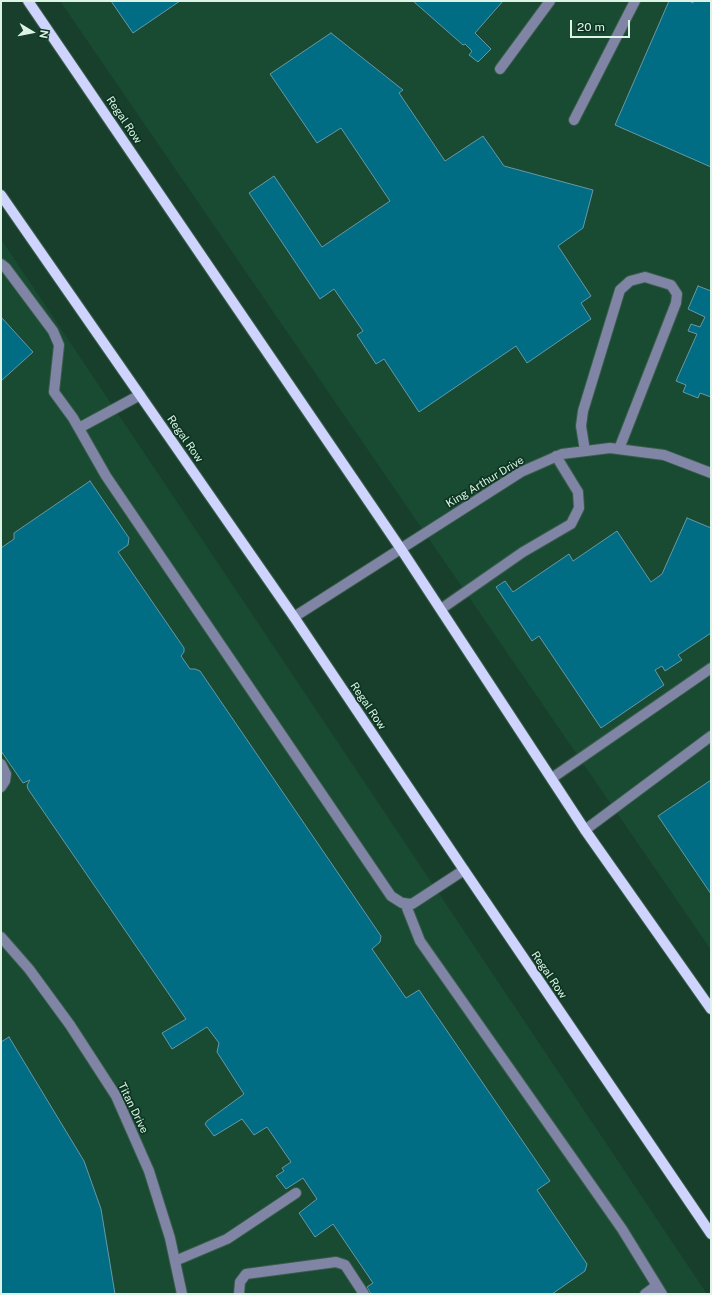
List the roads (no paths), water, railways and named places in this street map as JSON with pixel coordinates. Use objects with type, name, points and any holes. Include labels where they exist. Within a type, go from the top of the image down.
[{"type":"main road","name":"Regal Row","points":[[28,1],[401,549],[586,830],[711,1009]]},
{"type":"main road","name":"Regal Row","points":[[1,195],[294,617],[711,1234]]},
{"type":"street","points":[[500,69],[550,1]]},
{"type":"street","points":[[574,120],[635,1]]},
{"type":"street","points":[[1,264],[6,268],[53,331],[59,345],[54,392],[79,428],[106,476],[392,896],[405,903],[412,904],[464,870]]},
{"type":"street","points":[[585,451],[581,426],[582,411],[620,290],[630,280],[645,277],[671,285],[677,294],[676,303],[619,449]]},
{"type":"street","points":[[79,428],[140,395]]},
{"type":"street","name":"King Arthur Drive","points":[[294,617],[520,472],[556,456],[610,448],[664,455],[711,473]]},
{"type":"street","points":[[441,609],[523,552],[571,524],[580,508],[578,492],[556,456]]},
{"type":"street","points":[[552,778],[711,668]]},
{"type":"street","points":[[586,830],[711,736]]},
{"type":"street","points":[[1,764],[6,774],[3,784]]},
{"type":"street","points":[[405,903],[420,941],[622,1229],[659,1290],[645,1294]]},
{"type":"street","name":"Titan Drive","points":[[1,937],[29,969],[70,1025],[116,1096],[149,1171],[170,1238],[182,1294]]},
{"type":"street","points":[[175,1261],[227,1239],[296,1193]]},
{"type":"street","points":[[239,1294],[240,1282],[246,1274],[336,1262],[346,1265],[364,1294]]}]
